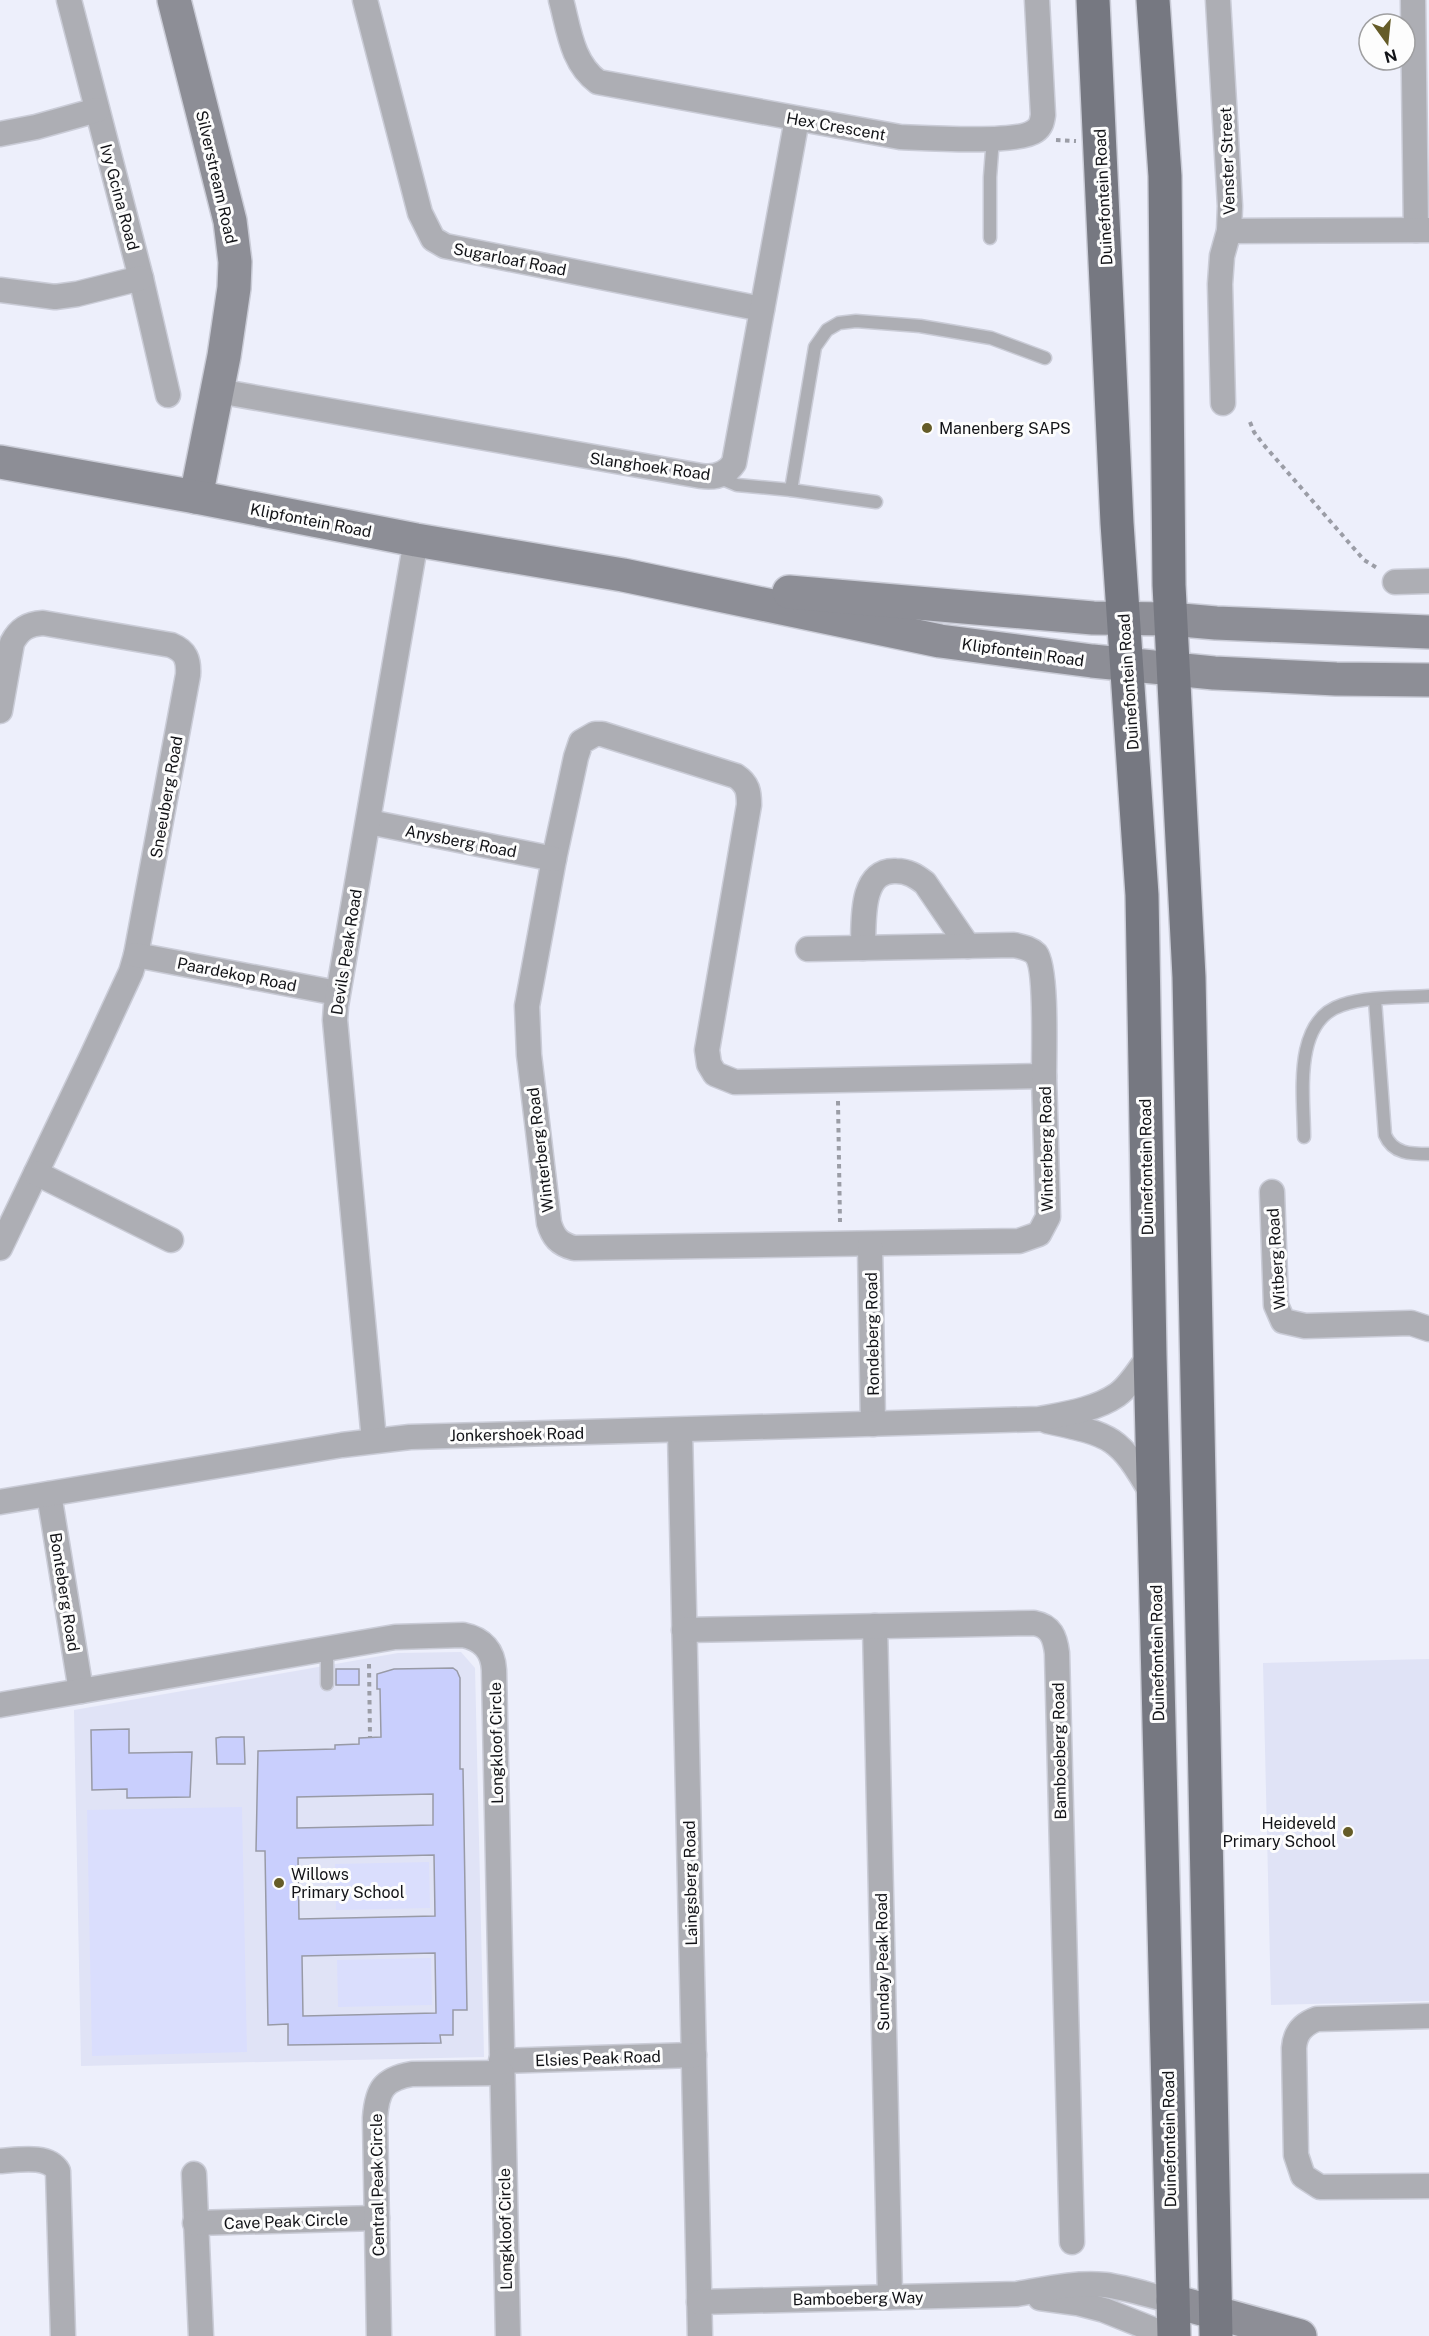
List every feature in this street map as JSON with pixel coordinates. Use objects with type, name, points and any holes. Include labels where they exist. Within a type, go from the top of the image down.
[{"type":"main road","name":"Silverstream Road","points":[[174,0],[234,245],[234,288],[218,391],[196,497]]},
{"type":"main road","name":"Duinefontein Road","points":[[1093,0],[1117,523],[1142,895],[1150,1355],[1174,2336]]},
{"type":"main road","points":[[1153,0],[1165,176],[1170,619],[1190,1024],[1216,2324]]},
{"type":"main road","name":"Klipfontein Road","points":[[0,462],[416,540],[623,575],[940,641],[1214,673],[1336,679],[1429,680]]},
{"type":"main road","name":"Klipfontein Road","points":[[623,575],[896,602],[1125,619],[1170,619],[1228,624],[1429,632]]},
{"type":"main road","points":[[1173,2301],[1216,2324],[1300,2336]]},
{"type":"street","name":"Ivy Gcina Road","points":[[69,0],[141,278],[168,395]]},
{"type":"street","name":"Sugarloaf Road","points":[[365,0],[420,213],[433,239],[445,246],[762,309]]},
{"type":"street","name":"Hex Crescent","points":[[561,0],[576,57],[588,75],[598,82],[900,137],[939,139],[1027,135],[1036,131],[1042,124],[1037,0]]},
{"type":"street","name":"Venster Street","points":[[1218,0],[1229,231],[1423,230]]},
{"type":"street","points":[[1413,0],[1422,42],[1423,230]]},
{"type":"street","points":[[0,134],[36,127],[97,110]]},
{"type":"street","name":"Slanghoek Road","points":[[218,391],[701,476],[716,476],[727,471],[735,463],[797,119]]},
{"type":"street","points":[[1223,403],[1220,284],[1222,256],[1229,231]]},
{"type":"street","points":[[0,290],[54,297],[77,294],[141,278]]},
{"type":"street","name":"Devils Peak Road","points":[[375,1440],[335,1020],[337,993],[369,822],[416,540]]},
{"type":"street","points":[[1390,577],[1429,581]]},
{"type":"street","name":"Sneeuberg Road","points":[[0,711],[12,643],[24,627],[33,623],[171,645],[179,648],[187,658],[188,675],[136,955],[126,983],[0,1248]]},
{"type":"street","name":"Winterberg Road","points":[[602,734],[736,776],[744,781],[747,788],[749,805],[707,1050],[709,1064],[715,1074],[735,1082],[1044,1076],[1047,1217],[1039,1234],[1018,1241],[870,1245],[574,1248],[556,1240],[549,1222],[527,1027],[527,1006],[554,859],[581,742],[590,736],[602,734]]},
{"type":"street","name":"Anysberg Road","points":[[369,822],[554,859]]},
{"type":"street","points":[[862,948],[868,889],[873,880],[881,874],[892,871],[915,876],[925,883],[968,946]]},
{"type":"street","points":[[808,949],[1014,945],[1029,949],[1039,960],[1042,977],[1044,1076]]},
{"type":"street","name":"Paardekop Road","points":[[136,955],[337,993]]},
{"type":"street","points":[[36,1173],[171,1240]]},
{"type":"street","name":"Witberg Road","points":[[1272,1192],[1276,1305],[1283,1321],[1305,1326],[1411,1323],[1429,1329]]},
{"type":"street","name":"Rondeberg Road","points":[[870,1245],[873,1424]]},
{"type":"street","name":"Jonkershoek Road","points":[[0,1502],[375,1440],[410,1437],[1040,1419],[1081,1411],[1118,1395],[1150,1355]]},
{"type":"street","name":"Jonkershoek Road","points":[[1040,1419],[1106,1436],[1122,1447],[1154,1496]]},
{"type":"street","name":"Laingsberg Road","points":[[680,1431],[700,2336]]},
{"type":"street","name":"Bonteberg Road","points":[[50,1494],[81,1691]]},
{"type":"street","name":"Bamboeberg Road","points":[[684,1630],[1034,1623],[1046,1626],[1054,1639],[1057,1653],[1072,2242]]},
{"type":"street","name":"Sunday Peak Road","points":[[875,1626],[890,2297]]},
{"type":"street","name":"Longkloof Circle","points":[[0,1705],[395,1637],[463,1635],[478,1640],[490,1652],[494,1670],[508,2336]]},
{"type":"street","points":[[1429,2016],[1317,2019],[1301,2028],[1296,2037],[1294,2049],[1296,2156],[1303,2176],[1327,2189],[1429,2186]]},
{"type":"street","name":"Elsies Peak Road","points":[[502,2067],[694,2055]]},
{"type":"street","name":"Central Peak Circle","points":[[379,2336],[375,2118],[380,2091],[397,2077],[412,2074],[502,2067]]},
{"type":"street","points":[[0,2161],[45,2160],[55,2165],[58,2171],[63,2336]]},
{"type":"street","points":[[194,2174],[201,2336]]},
{"type":"street","name":"Cave Peak Circle","points":[[195,2223],[377,2218]]},
{"type":"street","name":"Bamboeberg Way","points":[[699,2302],[1017,2294],[1073,2285],[1099,2285],[1173,2301]]},
{"type":"street","name":"Bamboeberg Way","points":[[1017,2294],[1095,2308],[1169,2336]]},
{"type":"lane","points":[[990,238],[990,177],[993,138]]},
{"type":"lane","points":[[791,490],[815,347],[827,330],[839,323],[867,322],[951,331],[992,338],[1046,358]]},
{"type":"lane","points":[[716,476],[737,485],[876,502]]},
{"type":"lane","points":[[1304,1137],[1305,1058],[1308,1038],[1319,1019],[1339,1005],[1429,996]]},
{"type":"lane","points":[[1376,1000],[1385,1135],[1389,1143],[1402,1151],[1429,1154]]},
{"type":"lane","points":[[327,1648],[327,1684]]},
{"type":"path","points":[[1047,138],[1083,141]]},
{"type":"path","points":[[1250,422],[1263,444],[1342,536],[1364,560],[1390,577]]},
{"type":"path","points":[[838,1092],[840,1232]]},
{"type":"path","points":[[368,1662],[370,1738]]},
{"type":"shaded area","name":"Willows Primary School","points":[[461,1652],[475,1668],[484,2057],[81,2066],[74,1710],[398,1653]]},
{"type":"shaded area","name":"Heideveld Primary School","points":[[1429,1659],[1429,2001],[1271,2005],[1263,1663]]},
{"type":"shaded area","points":[[242,1807],[247,2052],[92,2056],[87,1810]]},
{"type":"shaded area","points":[[429,1862],[430,1908],[336,1910],[335,1864]]},
{"type":"shaded area","points":[[431,1958],[432,2005],[338,2007],[337,1960]]},
{"type":"building","points":[[453,1668],[460,1678],[460,1769],[463,1769],[467,2010],[453,2010],[453,2035],[440,2035],[441,2043],[288,2045],[288,2024],[268,2025],[265,1851],[256,1851],[258,1751],[335,1749],[335,1745],[359,1744],[359,1738],[381,1737],[380,1689],[377,1689],[377,1674],[394,1669]],"holes":[[[433,1794],[433,1825],[297,1828],[297,1797]],[[434,1855],[435,1916],[299,1919],[298,1858]],[[435,1953],[436,2013],[303,2016],[302,1956]]]},
{"type":"building","points":[[336,1669],[359,1669],[359,1685],[336,1685]]},
{"type":"building","points":[[129,1729],[129,1753],[192,1752],[190,1797],[127,1798],[127,1789],[92,1790],[91,1730]]},
{"type":"building","points":[[244,1737],[245,1764],[217,1764],[216,1738]]},
{"type":"place","name":"Manenberg SAPS","points":[[927,428]]},
{"type":"place","name":"Heideveld Primary School","points":[[1348,1832]]},
{"type":"place","name":"Willows Primary School","points":[[279,1883]]}]
